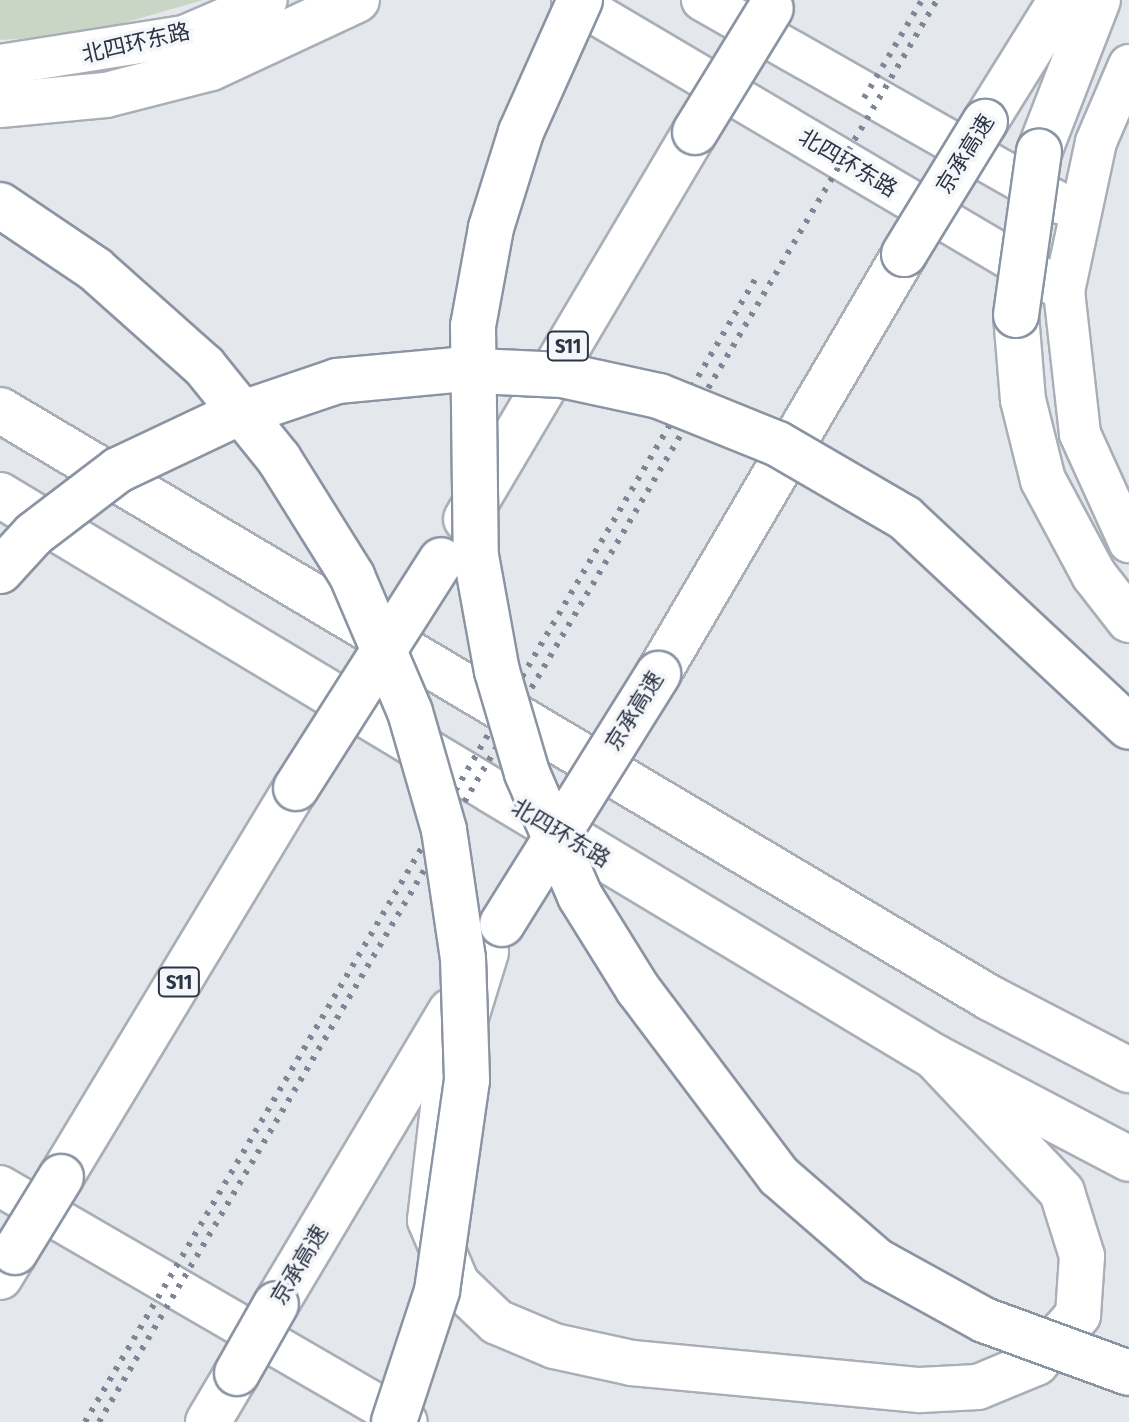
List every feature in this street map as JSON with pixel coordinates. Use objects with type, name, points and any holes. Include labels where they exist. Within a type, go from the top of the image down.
[{"type":"highway","points":[[0,105],[106,95],[211,68],[357,0]]},
{"type":"highway","points":[[580,0],[521,132],[491,228],[473,326],[476,556],[497,671],[527,773],[580,896],[638,989],[779,1176],[877,1261],[984,1320],[1129,1373]]},
{"type":"highway","name":"京承高速","points":[[208,1422],[494,938],[658,674],[904,254],[1061,0]]},
{"type":"highway","points":[[1098,0],[1039,152],[1016,315],[1023,400],[1043,480],[1094,575],[1129,620]]},
{"type":"highway","name":"S11","points":[[8,1264],[296,788],[441,560],[773,4]]},
{"type":"highway","points":[[0,205],[95,269],[204,366],[279,459],[352,576],[410,712],[444,830],[463,958],[467,1080],[437,1291],[394,1422]]},
{"type":"highway","points":[[0,571],[34,534],[118,470],[228,418],[337,381],[456,370],[562,375],[659,396],[778,444],[905,518],[1129,727]]},
{"type":"highway","points":[[0,410],[990,998],[1129,1070]]},
{"type":"highway","name":"北四环东路","points":[[0,495],[935,1057],[1129,1159]]},
{"type":"highway","points":[[494,938],[446,1082],[430,1220],[457,1284],[497,1322],[554,1346],[632,1363],[920,1390],[978,1387],[1036,1363],[1078,1315],[1082,1256],[1062,1192],[935,1057]]},
{"type":"street","name":"北四环东路","points":[[0,65],[184,36],[267,0]]},
{"type":"street","name":"北四环东路","points":[[572,0],[1064,291]]},
{"type":"street","points":[[702,0],[1076,212]]},
{"type":"street","points":[[1129,65],[1076,212],[1064,291],[1080,434],[1129,542]]},
{"type":"street","points":[[0,1186],[407,1422]]},
{"type":"green space","points":[[0,0],[203,0],[82,35],[0,40]]},
{"type":"railway","points":[[864,98],[922,0]]},
{"type":"railway","points":[[99,1422],[937,0]]},
{"type":"railway","points":[[85,1422],[757,276]]}]
